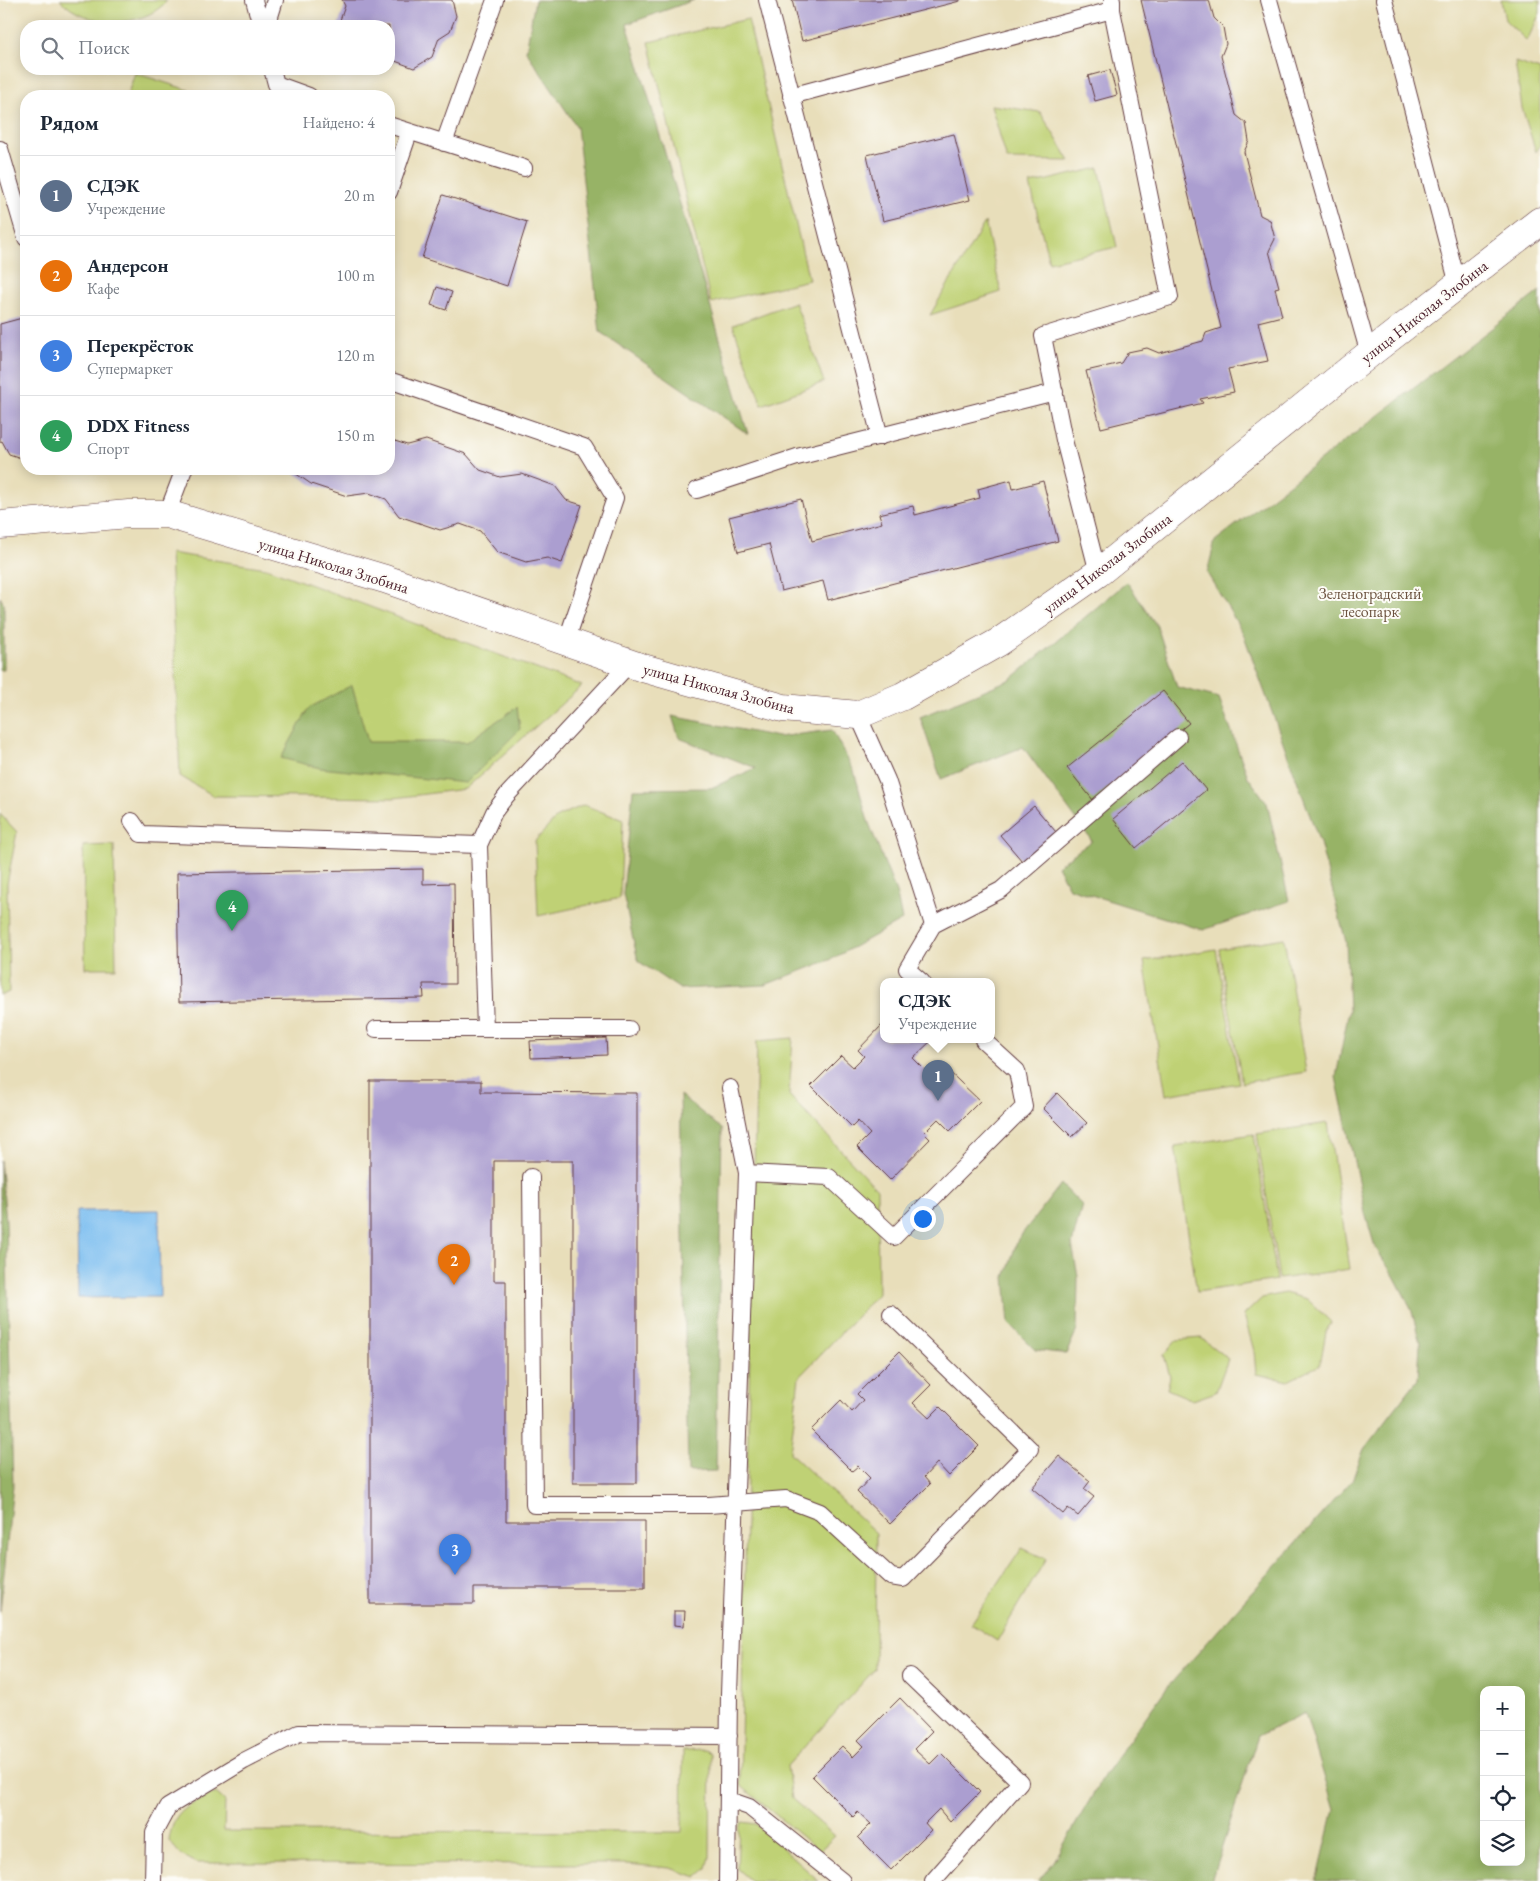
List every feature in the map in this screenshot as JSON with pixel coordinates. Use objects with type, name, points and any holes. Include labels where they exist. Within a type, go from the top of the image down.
[{"type":"street","name":"улица Николая Злобина","points":[[0,525],[130,514],[167,514],[385,580],[629,664],[783,708],[858,715],[903,696],[999,642],[1098,574],[1369,354],[1540,221]]},
{"type":"lane","points":[[254,0],[259,20]]},
{"type":"lane","points":[[269,20],[275,0]]},
{"type":"lane","points":[[444,143],[495,0]]},
{"type":"lane","points":[[766,0],[880,436]]},
{"type":"lane","points":[[1269,0],[1369,354]]},
{"type":"lane","points":[[1384,0],[1458,285]]},
{"type":"lane","points":[[791,96],[1112,5],[1170,297],[1043,336],[1064,440],[1098,574]]},
{"type":"lane","points":[[274,75],[276,84],[293,90]]},
{"type":"lane","points":[[395,127],[524,168]]},
{"type":"lane","points":[[395,174],[409,133]]},
{"type":"lane","points":[[0,149],[20,217]]},
{"type":"lane","points":[[395,382],[584,447],[615,498],[566,642]]},
{"type":"lane","points":[[697,490],[797,458],[1055,392]]},
{"type":"lane","points":[[167,514],[182,475]]},
{"type":"lane","points":[[485,1029],[479,845],[494,812],[507,795],[629,664]]},
{"type":"lane","points":[[858,715],[887,780],[933,925]]},
{"type":"lane","points":[[918,978],[907,968],[933,925],[1001,890],[1178,737]]},
{"type":"lane","points":[[132,821],[141,834],[479,845]]},
{"type":"lane","points":[[376,1029],[629,1028]]},
{"type":"lane","points":[[747,1173],[829,1177],[894,1237],[1024,1107],[1017,1071],[987,1043]]},
{"type":"lane","points":[[727,1881],[729,1736],[747,1173],[730,1088]]},
{"type":"lane","points":[[531,1177],[534,1505],[709,1505],[786,1499],[820,1512],[891,1577],[903,1579],[1030,1449],[891,1314]]},
{"type":"lane","points":[[910,1676],[1020,1782],[932,1881]]},
{"type":"lane","points":[[154,1881],[154,1833],[168,1807],[244,1761],[299,1733],[729,1736]]},
{"type":"lane","points":[[729,1800],[749,1807],[842,1881]]},
{"type":"green space","points":[[60,0],[168,0],[157,10],[134,20],[99,20],[71,9]]},
{"type":"green space","points":[[535,0],[694,0],[627,24],[748,434],[600,332],[577,127],[526,51]]},
{"type":"green space","points":[[1501,0],[1540,0],[1540,13],[1527,41],[1505,20]]},
{"type":"green space","points":[[748,19],[809,280],[711,303],[649,42]]},
{"type":"green space","points":[[1515,62],[1540,70],[1540,146],[1536,152],[1522,108]]},
{"type":"green space","points":[[134,75],[141,75],[188,90],[129,90]]},
{"type":"green space","points":[[991,105],[1040,112],[1070,161],[1007,160]]},
{"type":"green space","points":[[1099,168],[1117,247],[1049,262],[1030,184]]},
{"type":"green space","points":[[985,222],[1001,292],[930,315]]},
{"type":"green space","name":"Зеленоградский лесопарк","points":[[1540,291],[1540,1881],[1317,1881],[1334,1809],[1305,1713],[1258,1736],[1211,1881],[1038,1881],[1053,1863],[1105,1774],[1165,1690],[1352,1480],[1364,1449],[1418,1379],[1420,1343],[1411,1308],[1394,1276],[1375,1247],[1365,1213],[1336,1077],[1349,1010],[1346,942],[1320,843],[1243,633],[1207,573],[1215,541]]},
{"type":"green space","points":[[795,302],[824,382],[762,405],[733,325]]},
{"type":"green space","points":[[170,553],[266,568],[582,686],[465,789],[394,798],[214,796],[180,776]]},
{"type":"green space","points":[[1127,582],[1157,626],[1177,687],[1219,698],[1248,777],[1267,803],[1289,901],[1203,930],[1069,888],[1057,866],[1092,841],[1023,747],[941,779],[920,717],[1011,679]]},
{"type":"green space","points":[[0,597],[4,604],[4,670],[0,670]]},
{"type":"green space","points":[[352,685],[368,742],[467,742],[517,707],[520,729],[466,783],[320,768],[281,758],[309,708]]},
{"type":"green space","points":[[672,716],[778,737],[832,730],[854,771],[867,818],[897,895],[902,920],[832,959],[765,985],[680,989],[638,961],[623,894],[633,789],[711,788],[756,768],[679,738]]},
{"type":"green space","points":[[584,805],[623,820],[620,898],[538,916],[535,841],[557,817]]},
{"type":"green space","points":[[0,814],[17,832],[7,884],[9,992],[0,996]]},
{"type":"green space","points":[[114,845],[116,968],[85,968],[83,846]]},
{"type":"green space","points":[[1284,938],[1306,1072],[1242,1083],[1219,949]]},
{"type":"green space","points":[[1216,949],[1239,1083],[1166,1095],[1144,961]]},
{"type":"green space","points":[[793,1038],[789,1095],[877,1189],[878,1294],[799,1377],[790,1453],[876,1533],[875,1669],[787,1766],[792,1799],[835,1836],[819,1851],[740,1785],[757,1041]]},
{"type":"green space","points":[[680,1095],[722,1129],[716,1471],[688,1472]]},
{"type":"green space","points":[[1328,1123],[1350,1269],[1279,1279],[1257,1134]]},
{"type":"green space","points":[[1254,1134],[1277,1280],[1197,1292],[1175,1146]]},
{"type":"green space","points":[[0,1160],[6,1221],[13,1485],[0,1612]]},
{"type":"green space","points":[[1061,1184],[1082,1205],[1072,1244],[1078,1277],[1077,1330],[1066,1354],[1035,1350],[1009,1324],[1005,1277],[1018,1239]]},
{"type":"green space","points":[[1285,1293],[1307,1299],[1331,1322],[1326,1332],[1320,1365],[1288,1381],[1256,1374],[1254,1351],[1244,1315],[1262,1298]]},
{"type":"green space","points":[[1201,1338],[1228,1359],[1216,1392],[1193,1400],[1167,1389],[1170,1377],[1164,1355],[1177,1340]]},
{"type":"green space","points":[[1022,1548],[1046,1559],[997,1641],[971,1624]]},
{"type":"green space","points":[[704,1750],[711,1753],[710,1857],[707,1868],[697,1877],[670,1868],[627,1864],[197,1863],[181,1855],[169,1841],[174,1822],[179,1815],[190,1805],[216,1793],[225,1801],[224,1831],[682,1832],[683,1751]]},
{"type":"green space","points":[[742,1822],[756,1824],[819,1881],[751,1881],[737,1869],[739,1828]]},
{"type":"water","points":[[159,1210],[160,1297],[78,1298],[77,1211]]},
{"type":"building","points":[[342,0],[452,0],[456,16],[450,31],[439,38],[432,57],[414,68],[395,61],[395,20],[340,20],[345,6]]},
{"type":"building","points":[[792,0],[960,0],[960,1],[802,41]]},
{"type":"building","points":[[1141,0],[1209,0],[1214,18],[1223,27],[1226,44],[1221,56],[1236,115],[1246,123],[1249,141],[1244,152],[1260,215],[1270,220],[1275,239],[1269,251],[1279,287],[1275,288],[1282,316],[1258,322],[1268,361],[1228,369],[1234,392],[1200,399],[1203,403],[1101,428],[1086,371],[1121,363],[1128,352],[1147,348],[1159,353],[1203,341],[1206,333],[1221,328]]},
{"type":"building","points":[[1110,70],[1117,95],[1095,101],[1088,76]]},
{"type":"building","points":[[954,134],[970,200],[883,221],[867,155]]},
{"type":"building","points":[[443,195],[527,222],[507,286],[422,258]]},
{"type":"building","points":[[437,287],[452,292],[446,310],[431,305]]},
{"type":"building","points":[[20,319],[20,458],[9,454],[2,441],[0,442],[0,324]]},
{"type":"building","points":[[426,440],[466,454],[480,470],[500,477],[522,474],[555,486],[566,500],[582,505],[562,563],[547,558],[526,562],[497,552],[480,531],[460,524],[440,530],[399,516],[386,499],[369,493],[347,496],[311,484],[298,475],[395,475],[395,441],[407,445]]},
{"type":"building","points":[[1011,480],[1013,489],[1043,481],[1058,541],[828,600],[823,581],[781,591],[769,544],[738,552],[729,517],[801,499],[812,541],[882,523],[879,514],[913,506],[915,515],[980,498],[978,489]]},
{"type":"building","points":[[1163,691],[1189,723],[1093,800],[1067,768]]},
{"type":"building","points":[[1182,761],[1206,790],[1136,848],[1113,819]]},
{"type":"building","points":[[1034,806],[1056,832],[1022,861],[1000,835]]},
{"type":"building","points":[[423,869],[423,884],[454,883],[455,984],[423,984],[424,998],[179,1002],[177,873]]},
{"type":"building","points":[[880,1027],[880,1043],[929,1043],[913,1058],[929,1074],[940,1063],[980,1101],[950,1131],[938,1119],[924,1133],[930,1139],[890,1180],[857,1147],[870,1134],[858,1121],[852,1127],[811,1086],[841,1056],[853,1067],[864,1056],[858,1050]]},
{"type":"building","points":[[606,1038],[607,1055],[531,1058],[530,1041]]},
{"type":"building","points":[[370,1081],[481,1081],[481,1092],[637,1093],[637,1483],[573,1483],[573,1161],[494,1161],[494,1281],[506,1281],[506,1521],[645,1521],[645,1588],[474,1588],[474,1604],[370,1604]]},
{"type":"building","points":[[1057,1093],[1087,1123],[1072,1137],[1043,1108]]},
{"type":"building","points":[[899,1352],[931,1385],[913,1403],[929,1418],[940,1407],[979,1446],[949,1476],[937,1463],[924,1477],[930,1484],[890,1524],[857,1492],[870,1478],[858,1466],[852,1471],[811,1430],[841,1400],[852,1412],[863,1400],[857,1394]]},
{"type":"building","points":[[1059,1456],[1090,1481],[1084,1489],[1094,1497],[1078,1516],[1068,1508],[1063,1514],[1032,1488]]},
{"type":"building","points":[[674,1611],[685,1611],[684,1626],[674,1625]]},
{"type":"building","points":[[900,1698],[932,1731],[914,1749],[930,1764],[941,1753],[980,1792],[950,1822],[939,1809],[925,1823],[931,1830],[891,1870],[858,1837],[871,1824],[858,1812],[853,1817],[812,1776],[842,1746],[853,1757],[864,1746],[858,1740]]},
{"type":"place","name":"DDX Fitness","points":[[232,931]]},
{"type":"place","name":"СДЭК","points":[[938,1101]]},
{"type":"place","name":"Андерсон","points":[[454,1285]]},
{"type":"place","name":"Перекрёсток","points":[[455,1575]]}]
